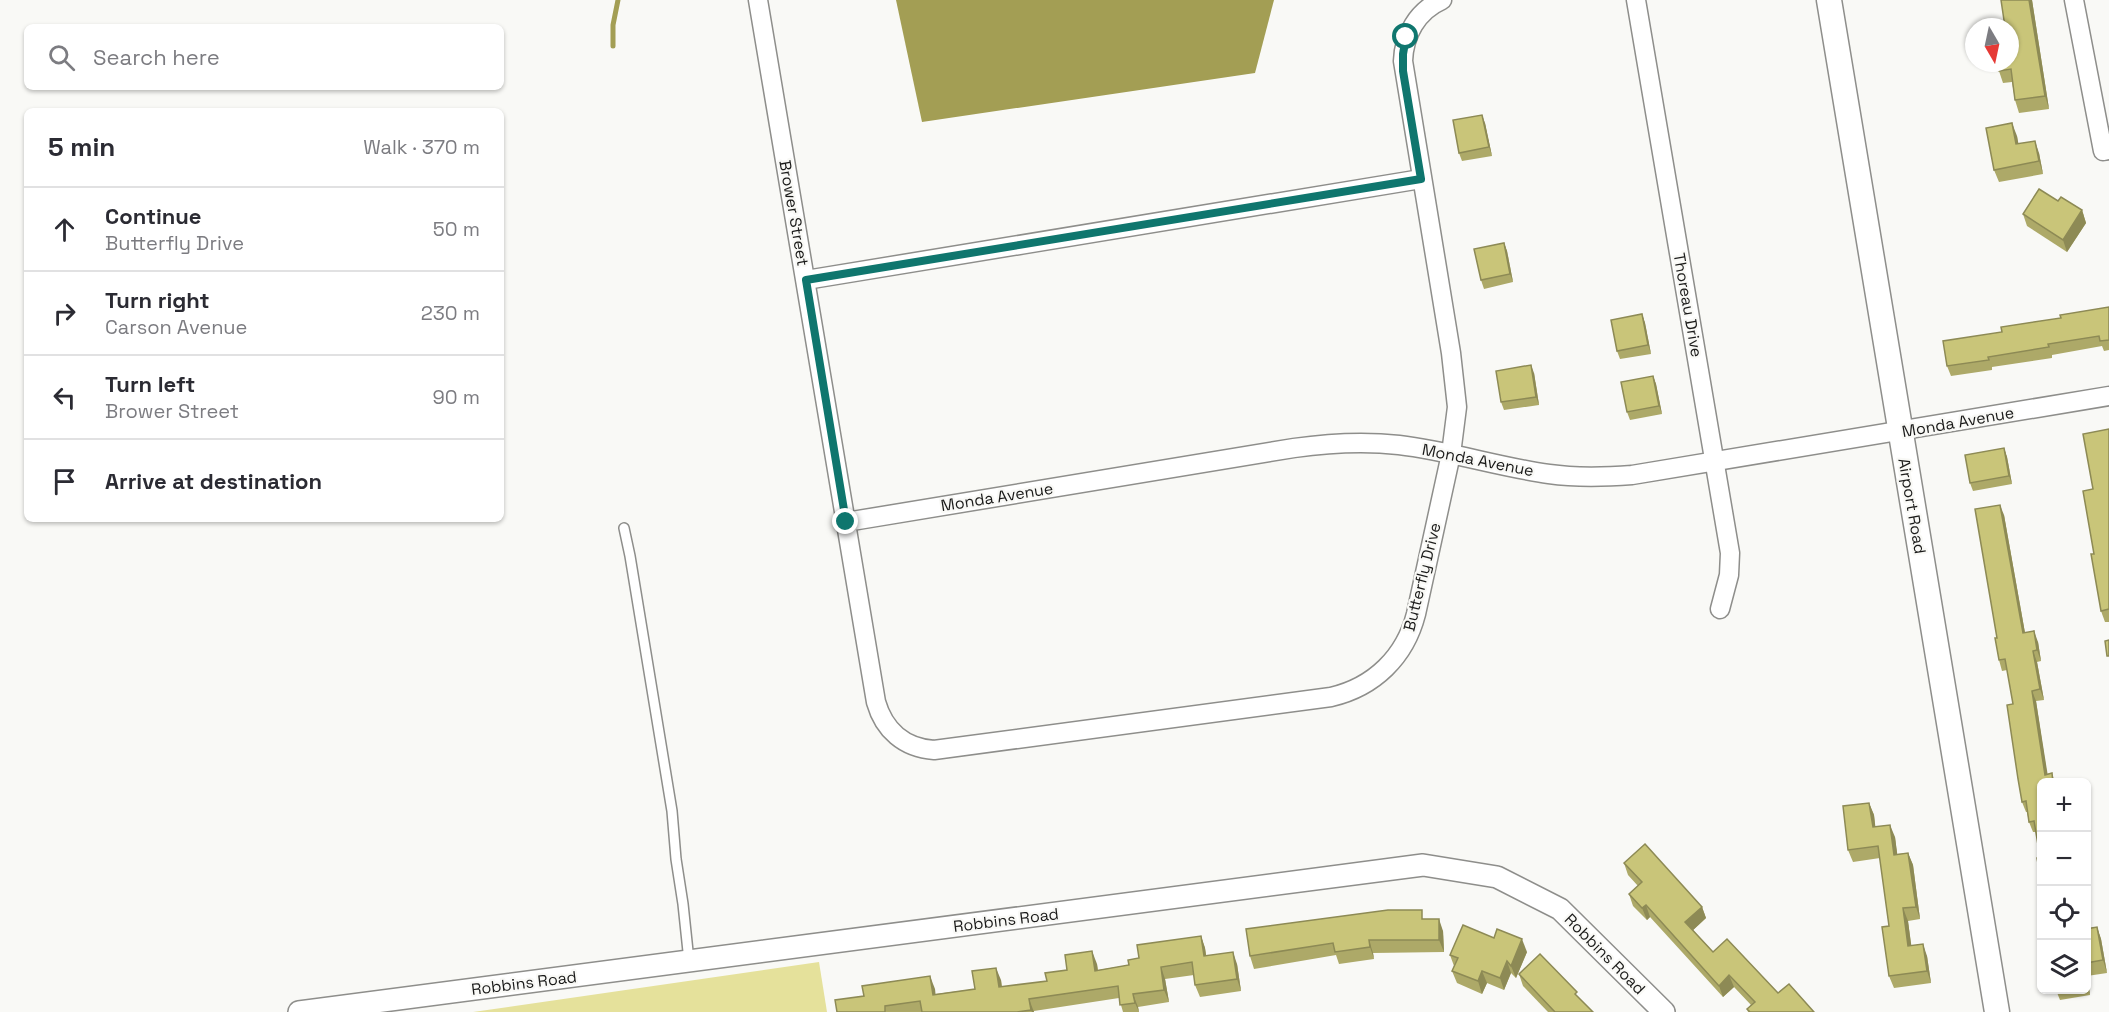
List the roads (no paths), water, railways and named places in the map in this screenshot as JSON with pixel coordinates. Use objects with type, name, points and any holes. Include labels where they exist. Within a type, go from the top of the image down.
[{"type":"main road","name":"Airport Road","points":[[1829,0],[1997,1012]]},
{"type":"street","name":"Brower Street","points":[[758,0],[876,702],[886,725],[899,739]]},
{"type":"street","name":"Butterfly Drive","points":[[899,739],[921,749],[948,750],[1331,697],[1362,686],[1388,666],[1402,647],[1410,633],[1416,614],[1457,417],[1454,373],[1403,71],[1404,47],[1410,29],[1422,14],[1442,0]]},
{"type":"street","name":"Thoreau Drive","points":[[1636,0],[1715,462],[1730,566],[1720,609]]},
{"type":"street","points":[[2074,0],[2106,150]]},
{"type":"street","points":[[806,280],[1421,179]]},
{"type":"street","name":"Monda Avenue","points":[[846,522],[1319,444],[1385,444],[1451,454],[1542,473],[1572,476],[1632,475],[2109,396]]},
{"type":"street","name":"Robbins Road","points":[[299,1012],[1423,865],[1497,877],[1560,909],[1664,1012]]},
{"type":"lane","points":[[624,528],[672,811],[689,961]]},
{"type":"waterway","points":[[613,46],[613,25],[618,0]]}]
